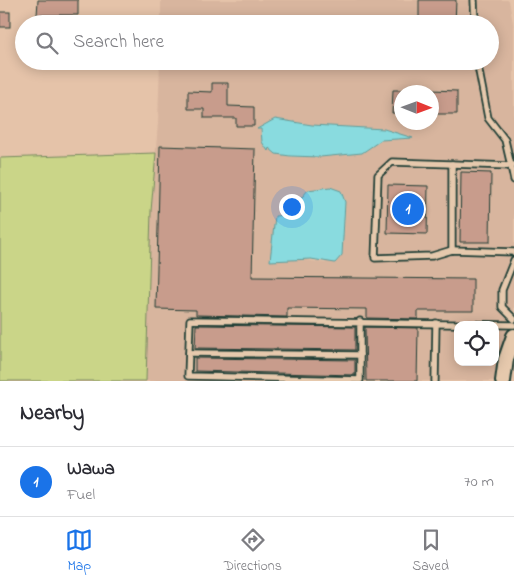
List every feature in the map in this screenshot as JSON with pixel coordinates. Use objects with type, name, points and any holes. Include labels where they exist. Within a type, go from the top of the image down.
[{"type":"street","points":[[503,381],[506,359],[514,336]]},
{"type":"lane","points":[[474,0],[474,15]]},
{"type":"lane","points":[[479,70],[488,118],[505,140],[513,166],[514,180]]},
{"type":"lane","points":[[513,166],[392,162],[378,175],[375,258],[432,256],[452,250],[514,252]]},
{"type":"lane","points":[[452,164],[452,250]]},
{"type":"lane","points":[[514,260],[502,290],[502,307],[514,319]]},
{"type":"lane","points":[[360,321],[360,380],[188,376],[190,320],[360,321],[514,325]]},
{"type":"lane","points":[[435,381],[436,323]]},
{"type":"lane","points":[[189,353],[360,355]]},
{"type":"shaded area","points":[[161,0],[509,0],[514,29],[514,322],[500,355],[499,364],[499,321],[454,321],[454,366],[499,366],[497,381],[146,381],[151,211],[158,123],[160,70],[499,70],[499,15],[161,15]],"holes":[[[275,119],[312,125],[384,129],[410,138],[381,140],[362,153],[320,157],[290,157],[268,148],[260,132],[261,129],[258,128]],[[308,190],[341,191],[345,202],[344,233],[325,263],[299,259],[276,216],[287,215]]]},
{"type":"green space","points":[[156,153],[151,211],[146,381],[0,381],[0,158]]},
{"type":"water","points":[[275,119],[312,125],[384,129],[413,138],[381,140],[362,153],[320,157],[290,156],[276,154],[269,148],[268,151],[262,142],[261,129],[257,129]]},
{"type":"water","points":[[330,187],[341,191],[345,202],[342,255],[335,263],[311,259],[270,261],[275,216],[287,215],[308,190]]},
{"type":"building","points":[[38,0],[78,0],[78,15],[37,15]]},
{"type":"building","points":[[419,0],[456,0],[455,15],[419,15]]},
{"type":"building","points":[[0,12],[10,12],[10,27],[0,27]]},
{"type":"building","points":[[212,83],[228,83],[228,106],[254,107],[254,126],[236,126],[236,118],[204,118],[204,109],[188,109],[188,91],[212,92]]},
{"type":"building","points":[[393,90],[394,90],[394,113],[392,113]]},
{"type":"building","points":[[439,90],[457,91],[457,114],[439,114]]},
{"type":"building","points":[[160,146],[255,149],[252,277],[473,279],[473,311],[418,311],[418,319],[367,318],[367,309],[287,308],[287,317],[196,315],[196,310],[156,309]]},
{"type":"building","points":[[461,172],[491,173],[490,242],[460,242]]},
{"type":"building","points":[[388,185],[428,186],[427,234],[387,233]]},
{"type":"building","points":[[196,325],[355,327],[355,350],[195,348]]},
{"type":"building","points":[[365,327],[418,328],[417,381],[366,381]]},
{"type":"building","points":[[195,358],[355,360],[355,375],[195,371]]},
{"type":"place","name":"Wawa","points":[[408,209]]}]
